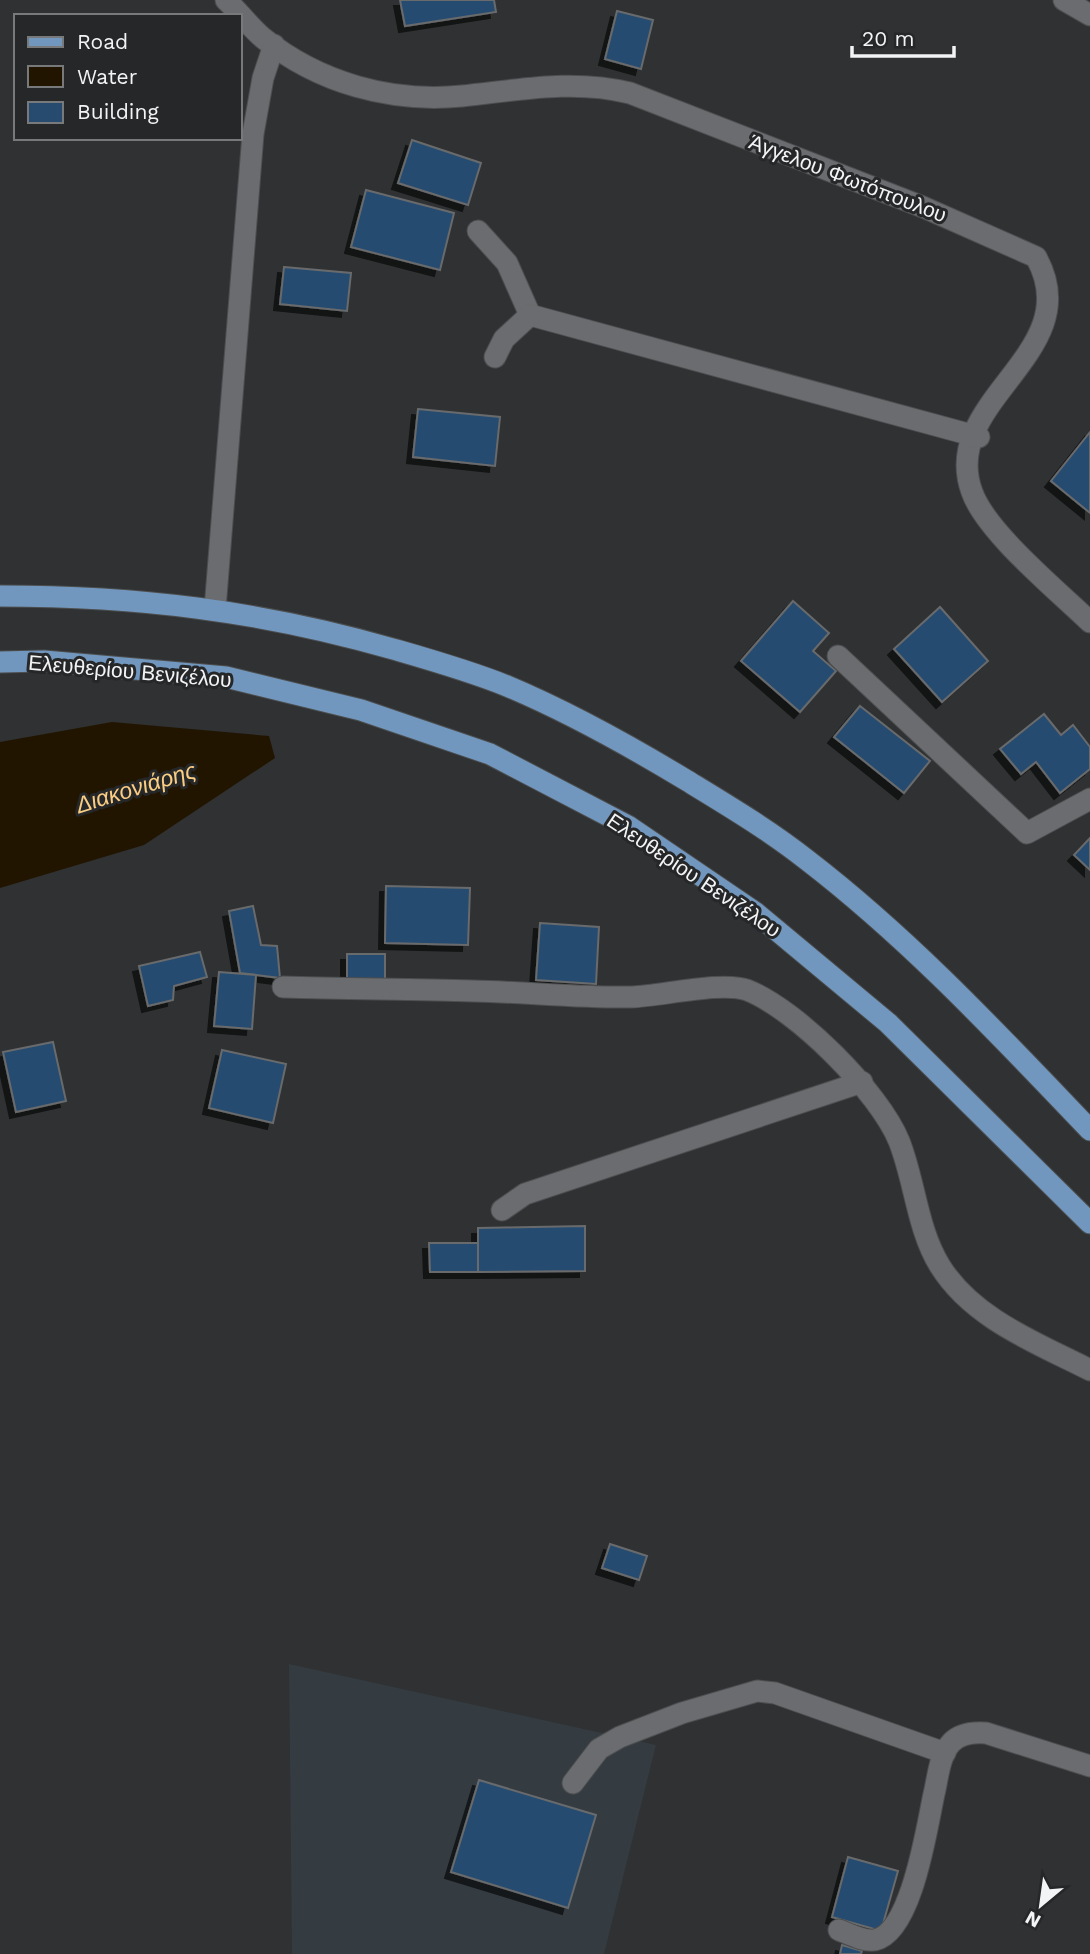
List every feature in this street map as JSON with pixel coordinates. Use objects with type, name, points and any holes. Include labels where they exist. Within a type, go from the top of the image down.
[{"type":"main road","points":[[0,596],[122,599],[215,609],[302,625],[459,668],[552,707],[612,737],[764,829],[837,883],[944,980],[1090,1130]]},
{"type":"main road","name":"Ελευθερίου Βενιζέλου","points":[[0,662],[44,661],[226,677],[361,710],[490,754],[628,826],[756,912],[888,1023],[1090,1223]]},
{"type":"street","name":"Άγγελου Φωτόπουλου","points":[[226,0],[240,14]]},
{"type":"street","points":[[1065,0],[1090,15]]},
{"type":"street","name":"Άγγελου Φωτόπουλου","points":[[242,16],[264,38],[290,57],[328,77],[373,92],[437,98],[565,85],[607,88],[630,93],[991,236],[1036,257],[1052,269],[1069,292]]},
{"type":"street","points":[[215,609],[253,134],[263,78],[274,45]]},
{"type":"street","points":[[478,231],[507,263],[530,315]]},
{"type":"street","points":[[495,357],[504,339],[530,315]]},
{"type":"street","points":[[530,315],[979,437]]},
{"type":"street","points":[[1037,376],[979,437],[970,457],[971,491],[983,514],[1018,553],[1090,622]]},
{"type":"street","points":[[838,656],[1027,833],[1090,799]]},
{"type":"street","points":[[283,987],[474,991],[590,997],[635,997],[697,989],[744,989],[799,1024],[862,1082],[877,1101],[899,1141],[932,1249],[962,1294],[991,1318],[1090,1370]]},
{"type":"street","points":[[502,1209],[525,1194],[862,1082]]},
{"type":"street","points":[[573,1783],[599,1749],[620,1737],[682,1713],[757,1691],[775,1693],[945,1753]]},
{"type":"street","points":[[839,1930],[863,1939],[877,1940],[888,1932],[900,1917],[919,1862],[945,1753],[948,1745],[956,1739],[975,1733],[986,1733],[1090,1766]]},
{"type":"shaded area","points":[[289,1664],[656,1745],[604,1954],[292,1954]]},
{"type":"water","name":"Διακονιάρης","points":[[112,722],[269,736],[275,758],[144,845],[0,888],[0,742]]},
{"type":"building","points":[[400,0],[494,0],[496,12],[405,26]]},
{"type":"building","points":[[617,11],[653,20],[641,69],[605,59]]},
{"type":"building","points":[[412,140],[481,163],[468,205],[398,183]]},
{"type":"building","points":[[366,190],[454,213],[440,270],[351,247]]},
{"type":"building","points":[[284,267],[351,273],[347,311],[280,304]]},
{"type":"building","points":[[418,409],[500,417],[495,466],[413,457]]},
{"type":"building","points":[[1090,432],[1090,513],[1051,481]]},
{"type":"building","points":[[793,601],[829,633],[813,651],[836,671],[800,712],[741,661]]},
{"type":"building","points":[[940,607],[988,661],[942,702],[894,649]]},
{"type":"building","points":[[860,706],[930,761],[904,793],[834,737]]},
{"type":"building","points":[[1044,714],[1061,735],[1073,725],[1090,747],[1090,769],[1060,793],[1036,762],[1021,774],[1000,749]]},
{"type":"building","points":[[1090,838],[1090,870],[1074,855]]},
{"type":"building","points":[[386,886],[470,888],[468,945],[385,943]]},
{"type":"building","points":[[253,906],[261,945],[277,946],[280,978],[240,973],[229,911]]},
{"type":"building","points":[[540,923],[599,927],[596,984],[536,980]]},
{"type":"building","points":[[200,952],[207,977],[174,986],[173,1000],[148,1006],[139,966]]},
{"type":"building","points":[[347,954],[385,954],[385,980],[347,980]]},
{"type":"building","points":[[219,972],[256,975],[252,1029],[214,1026]]},
{"type":"building","points":[[53,1042],[66,1101],[16,1112],[3,1052]]},
{"type":"building","points":[[222,1050],[286,1064],[273,1123],[209,1108]]},
{"type":"building","points":[[585,1226],[585,1271],[478,1272],[478,1228]]},
{"type":"building","points":[[429,1243],[478,1243],[478,1272],[430,1272]]},
{"type":"building","points":[[610,1544],[647,1556],[639,1580],[602,1568]]},
{"type":"building","points":[[479,1780],[596,1815],[568,1908],[451,1872]]},
{"type":"building","points":[[848,1857],[898,1871],[881,1931],[832,1917]]},
{"type":"building","points":[[842,1945],[862,1951],[861,1954],[840,1954]]}]
